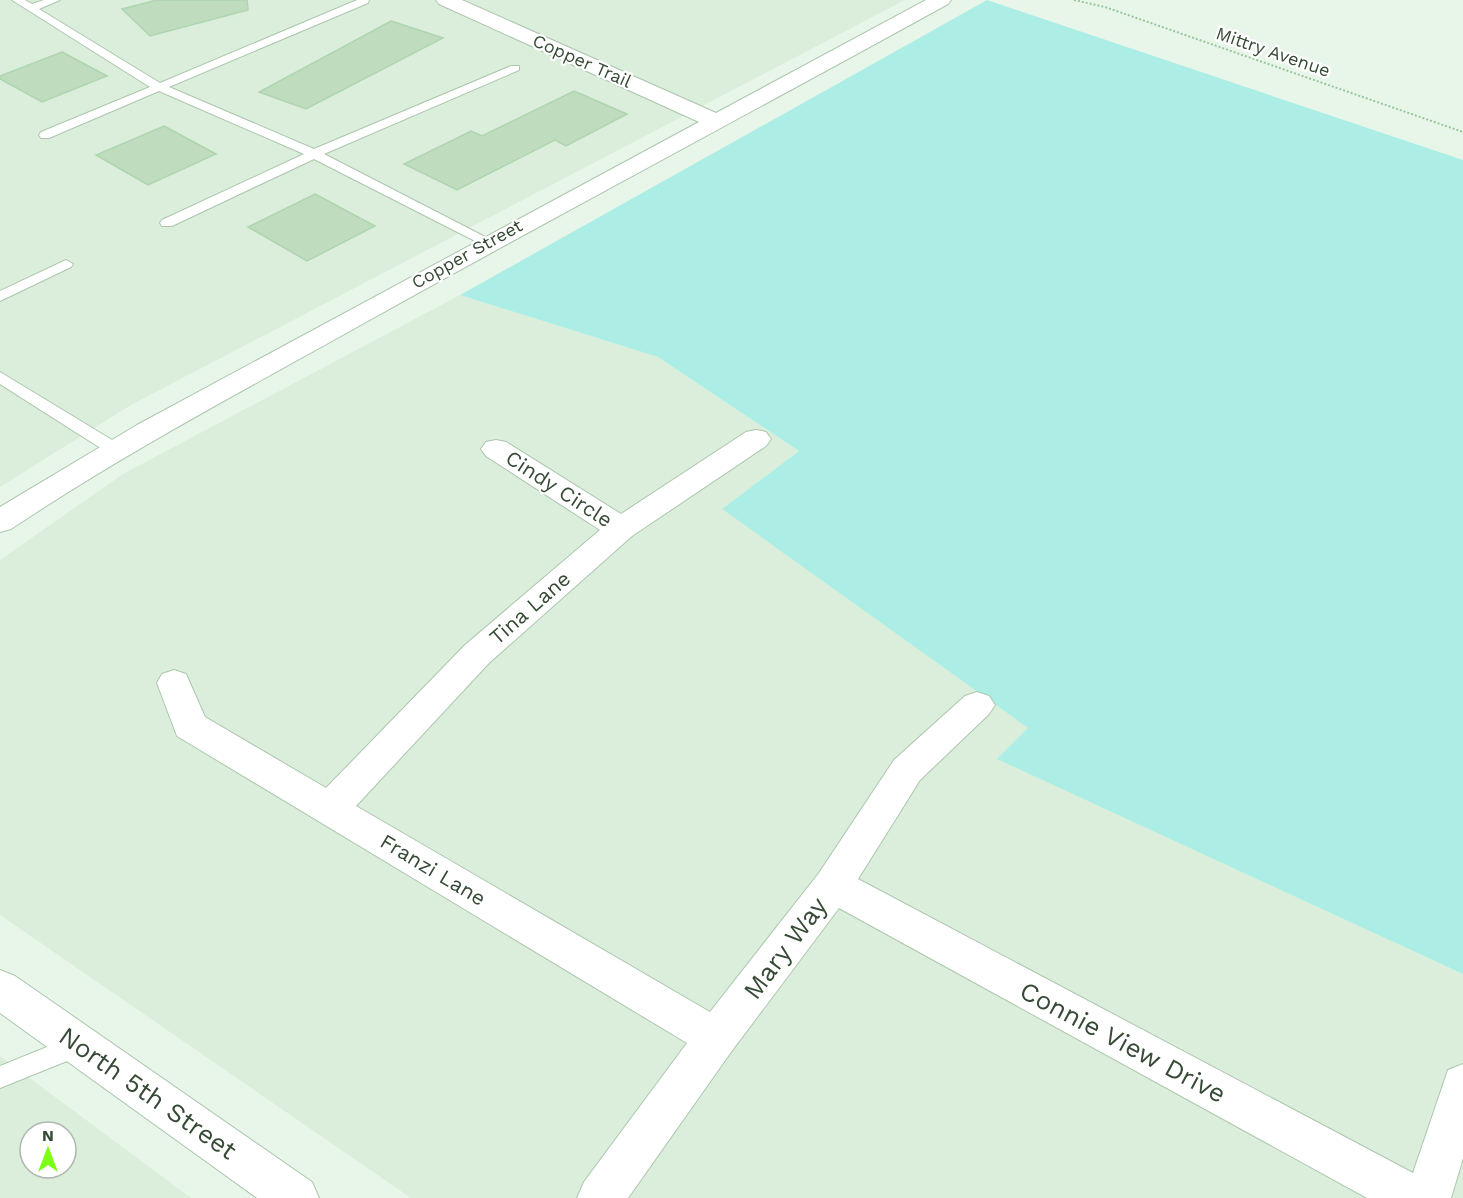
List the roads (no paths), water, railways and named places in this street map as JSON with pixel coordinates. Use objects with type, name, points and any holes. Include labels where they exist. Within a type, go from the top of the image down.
[{"type":"street","name":"Copper Trail","points":[[446,0],[718,122]]},
{"type":"street","name":"Copper Street","points":[[0,522],[44,492],[116,450],[488,242],[718,122],[941,0]]},
{"type":"street","name":"Tina Lane","points":[[330,809],[477,654],[621,529],[756,439]]},
{"type":"street","name":"Cindy Circle","points":[[496,448],[621,529]]},
{"type":"street","name":"Franzi Lane","points":[[174,683],[190,726],[716,1038]]},
{"type":"street","name":"Mary Way","points":[[600,1198],[716,1038],[833,885],[907,770],[977,705]]},
{"type":"street","name":"Connie View Drive","points":[[833,885],[1413,1198]]},
{"type":"street","name":"North 5th Street","points":[[2,997],[79,1044],[296,1198]]},
{"type":"street","points":[[1428,1198],[1463,1084]]},
{"type":"lane","points":[[17,0],[157,86],[314,154],[488,242]]},
{"type":"lane","points":[[31,8],[55,0]]},
{"type":"lane","points":[[45,135],[157,86],[364,1]]},
{"type":"lane","points":[[167,223],[314,154],[515,68]]},
{"type":"lane","points":[[0,297],[66,264]]},
{"type":"lane","points":[[0,377],[116,450]]},
{"type":"lane","points":[[0,1077],[79,1044]]}]
